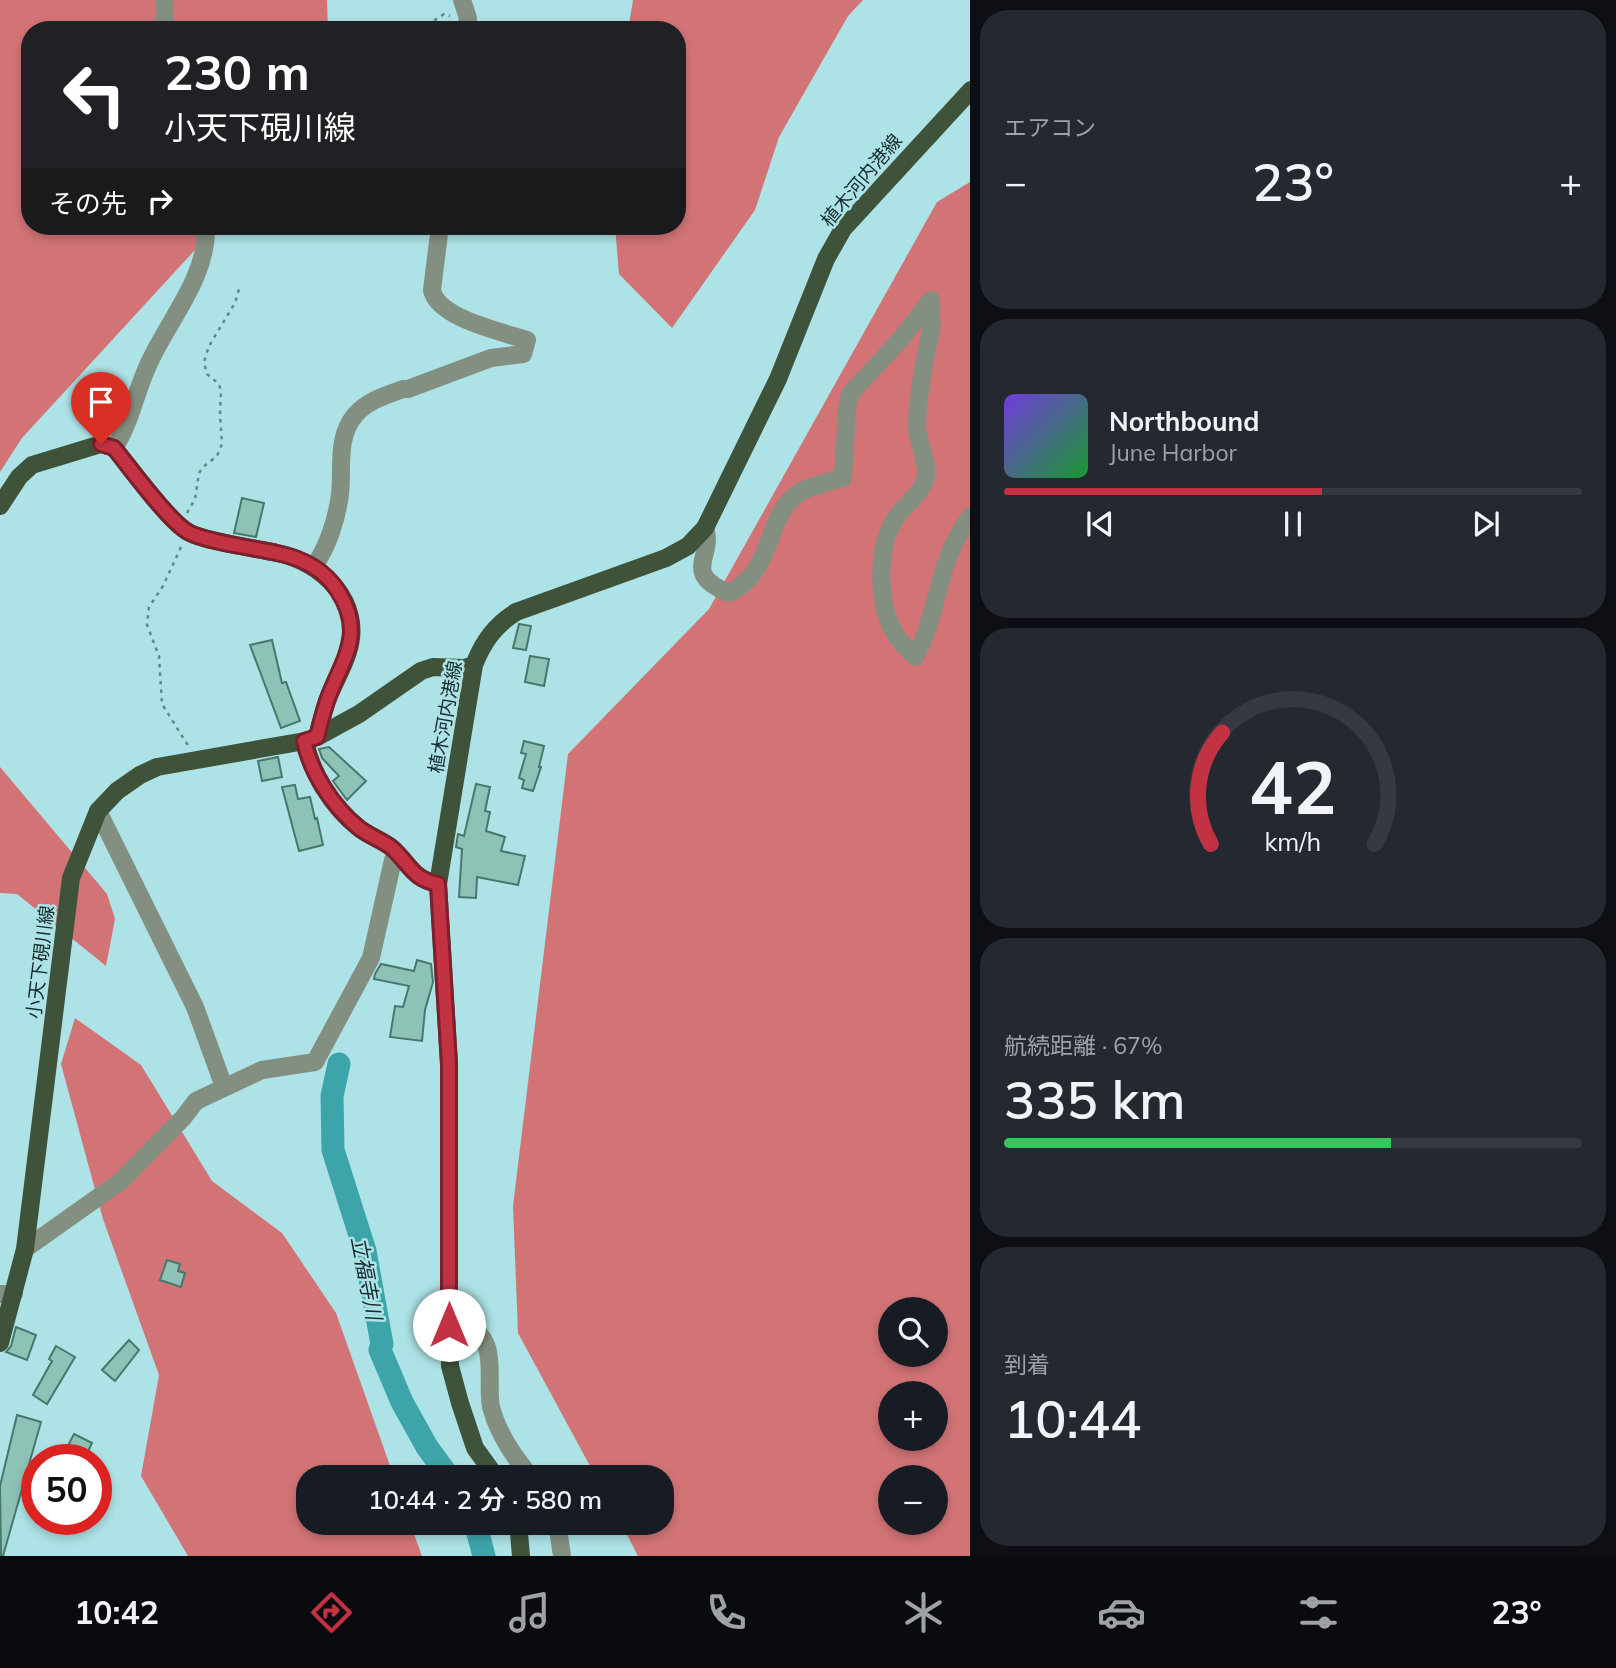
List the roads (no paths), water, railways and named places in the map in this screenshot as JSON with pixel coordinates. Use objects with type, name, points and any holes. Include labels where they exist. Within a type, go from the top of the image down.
[{"type":"main road","name":"植木河内港線","points":[[487,1465],[475,1448],[450,1366],[449,1064],[438,884],[474,664],[486,638],[503,620],[516,612],[666,558],[688,546],[705,528],[778,379],[826,259],[838,239],[870,199],[970,90]]},
{"type":"main road","points":[[0,506],[19,477],[32,465],[101,444],[114,448],[176,522],[189,532],[294,556],[314,566],[332,582],[345,602],[352,624],[349,650],[307,752],[321,782],[339,810],[397,854],[415,875],[438,884]]},
{"type":"main road","name":"小天下硯川線","points":[[0,1343],[7,1294],[25,1250],[71,878],[98,811],[117,790],[157,767],[311,739],[359,714],[421,671],[433,667],[464,668],[474,664]]},
{"type":"main road","points":[[519,1535],[521,1556]]},
{"type":"street","points":[[165,21],[166,0]]},
{"type":"street","points":[[462,0],[468,21]]},
{"type":"street","points":[[114,448],[125,430],[150,360],[185,298],[202,257],[205,235]]},
{"type":"street","points":[[314,566],[335,519],[340,494],[342,435],[356,414],[373,401],[403,389],[491,358],[523,354],[527,340],[468,321],[447,311],[434,299],[432,290],[439,235]]},
{"type":"street","points":[[705,528],[707,534],[701,565],[703,574],[716,587],[729,593],[742,587],[758,568],[786,505],[798,493],[843,478],[850,394],[900,340],[931,300],[932,323],[919,394],[917,426],[926,467],[925,480],[915,497],[895,519],[887,538],[880,571],[886,610],[896,636],[915,657],[932,615],[947,556],[970,516]]},
{"type":"street","points":[[98,811],[195,1007],[224,1087]]},
{"type":"street","points":[[25,1250],[121,1181],[183,1118],[196,1101],[271,1067],[315,1062],[371,958],[393,860],[397,854]]},
{"type":"street","points":[[449,1325],[470,1328],[485,1340],[490,1359],[488,1374],[491,1406],[501,1436],[522,1465]]},
{"type":"street","points":[[559,1535],[562,1556]]},
{"type":"waterway","name":"立福寺川","points":[[339,1064],[332,1096],[333,1150],[365,1251],[382,1344],[380,1350],[402,1402],[440,1465]]},
{"type":"waterway","name":"立福寺川","points":[[478,1535],[484,1556]]}]
